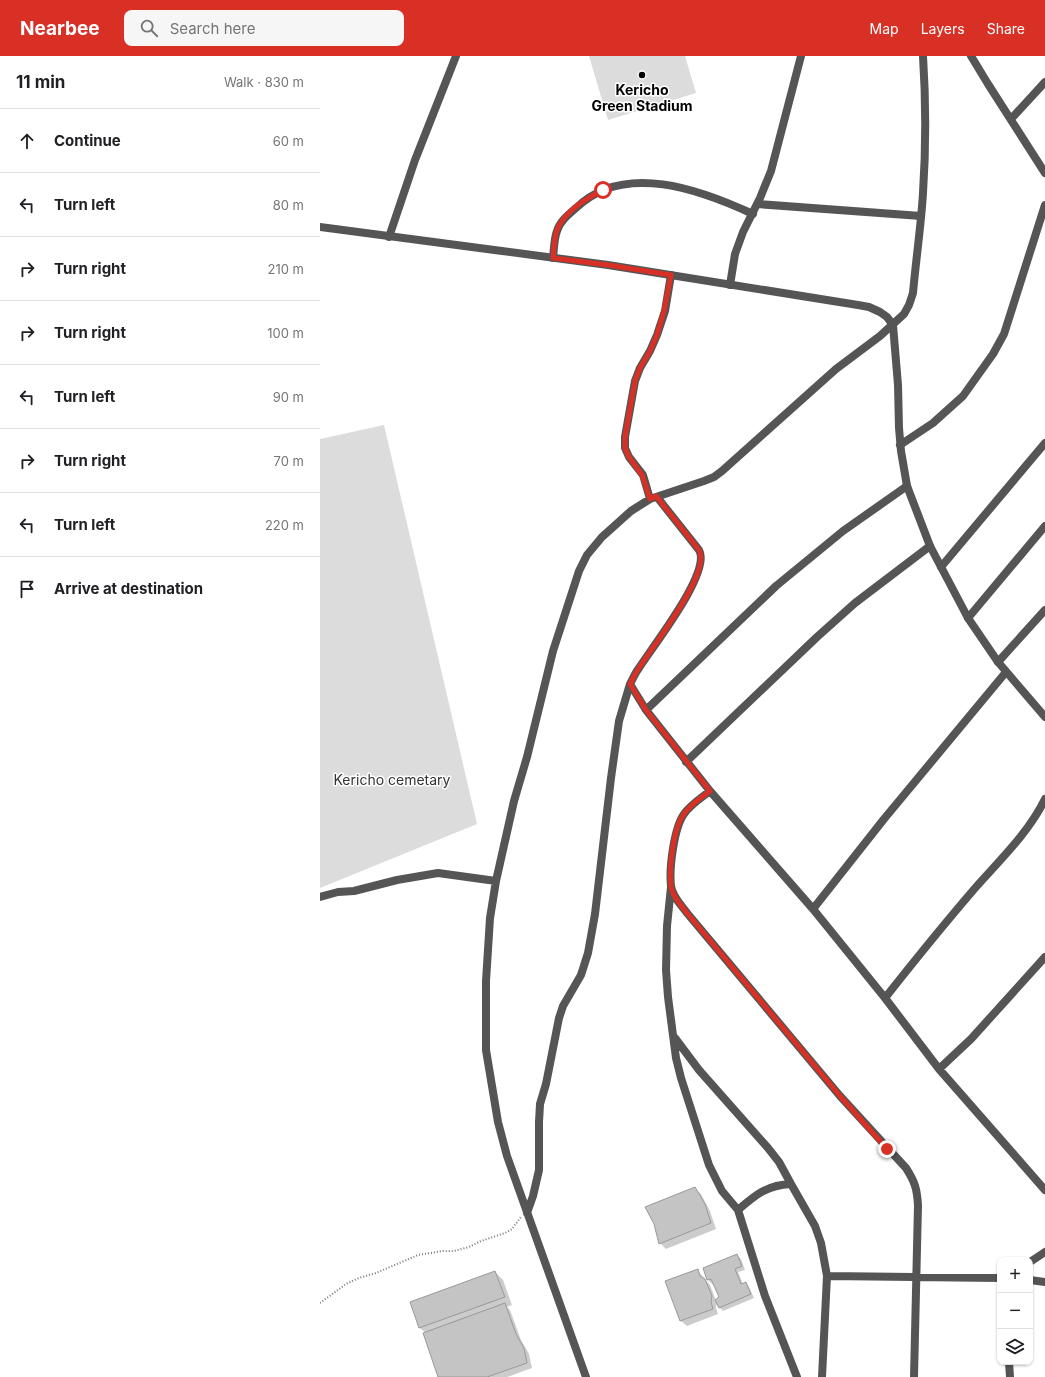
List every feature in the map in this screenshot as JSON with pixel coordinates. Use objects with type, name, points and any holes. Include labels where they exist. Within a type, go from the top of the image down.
[{"type":"street","points":[[389,237],[415,160],[456,56]]},
{"type":"street","points":[[730,285],[735,254],[743,232],[753,214],[771,171],[801,56]]},
{"type":"street","points":[[586,1377],[507,1156],[498,1122],[486,1050],[485,1019],[490,918],[496,881],[514,801],[527,757],[553,651],[579,571],[588,555],[602,537],[631,511],[653,498],[714,477],[778,422],[836,369],[893,325],[904,314],[910,305],[921,216],[926,132],[923,56]]},
{"type":"street","points":[[971,56],[1045,173]]},
{"type":"street","points":[[1010,119],[1045,82]]},
{"type":"street","points":[[553,258],[557,230],[567,216],[584,200],[603,190],[628,183],[644,183],[680,187],[722,200],[753,214]]},
{"type":"street","points":[[757,204],[921,216]]},
{"type":"street","points":[[900,445],[933,424],[963,396],[993,354],[1004,334],[1045,206]]},
{"type":"street","points":[[320,227],[608,265],[869,308],[887,317],[893,325],[898,385],[900,445],[907,486],[930,546],[968,618],[998,662],[1045,717]]},
{"type":"street","points":[[527,1213],[533,1196],[539,1170],[540,1104],[546,1084],[559,1018],[563,1006],[581,975],[588,953],[595,914],[619,720],[630,684],[638,669],[680,608],[693,584],[702,559],[699,550],[653,498],[642,475],[629,457],[625,448],[625,437],[635,381],[657,335],[664,311],[671,275]]},
{"type":"street","points":[[941,567],[1045,443]]},
{"type":"street","points":[[646,710],[776,586],[842,531],[907,486]]},
{"type":"street","points":[[968,618],[1045,526]]},
{"type":"street","points":[[686,762],[822,632],[855,603],[930,546]]},
{"type":"street","points":[[998,662],[1045,610]]},
{"type":"street","points":[[812,909],[884,819],[1006,672]]},
{"type":"street","points":[[630,684],[646,710],[686,762],[812,909],[885,998],[939,1069],[1045,1190]]},
{"type":"street","points":[[710,791],[691,806],[684,814],[678,826],[673,845],[667,926],[666,970],[676,1058],[709,1165],[722,1191],[738,1210],[765,1296],[797,1377]]},
{"type":"street","points":[[885,998],[974,890],[1021,836],[1038,813],[1045,799]]},
{"type":"street","points":[[320,897],[338,892],[354,891],[397,880],[438,873],[496,881]]},
{"type":"street","points":[[671,887],[687,913],[840,1096],[906,1168],[913,1180],[917,1190],[914,1377]]},
{"type":"street","points":[[939,1069],[971,1040],[1045,957]]},
{"type":"street","points":[[674,1037],[699,1070],[778,1162],[815,1226],[821,1243],[827,1276],[822,1377]]},
{"type":"street","points":[[738,1210],[753,1197],[768,1188],[791,1184]]},
{"type":"street","points":[[1033,1260],[1045,1252]]},
{"type":"street","points":[[827,1276],[997,1278]]},
{"type":"street","points":[[1033,1280],[1045,1282]]},
{"type":"street","points":[[1010,1365],[1010,1377]]},
{"type":"path","points":[[320,1303],[346,1284],[418,1255],[443,1251],[454,1251],[470,1247],[481,1241],[505,1233],[512,1229],[519,1218],[527,1213]]},
{"type":"green space","name":"Kericho Green Stadium","points":[[589,56],[685,56],[696,93],[608,120]]},
{"type":"green space","name":"Kericho cemetary","points":[[384,425],[477,824],[320,888],[320,439]]},
{"type":"building","points":[[695,1187],[705,1204],[711,1223],[659,1244],[654,1224],[645,1207]]},
{"type":"building","points":[[737,1254],[742,1266],[735,1269],[741,1284],[746,1282],[751,1294],[719,1308],[715,1300],[719,1297],[711,1279],[707,1280],[703,1268]]},
{"type":"building","points":[[698,1269],[700,1276],[705,1279],[712,1296],[711,1302],[713,1309],[680,1321],[665,1281]]},
{"type":"building","points":[[495,1271],[505,1297],[419,1328],[410,1302]]},
{"type":"building","points":[[505,1303],[516,1334],[524,1348],[527,1363],[487,1377],[438,1377],[423,1333]]},
{"type":"place","name":"Kericho Green Stadium","points":[[642,75]]},
{"type":"route","points":[[603,190],[584,200],[560,224],[555,238],[553,258],[671,275],[664,311],[657,335],[635,381],[624,443],[629,457],[642,475],[650,499],[656,496],[687,534],[702,556],[693,584],[680,608],[638,669],[630,684],[646,710],[710,791],[691,806],[684,814],[678,826],[673,845],[671,887],[687,913],[840,1096],[887,1149]]}]
